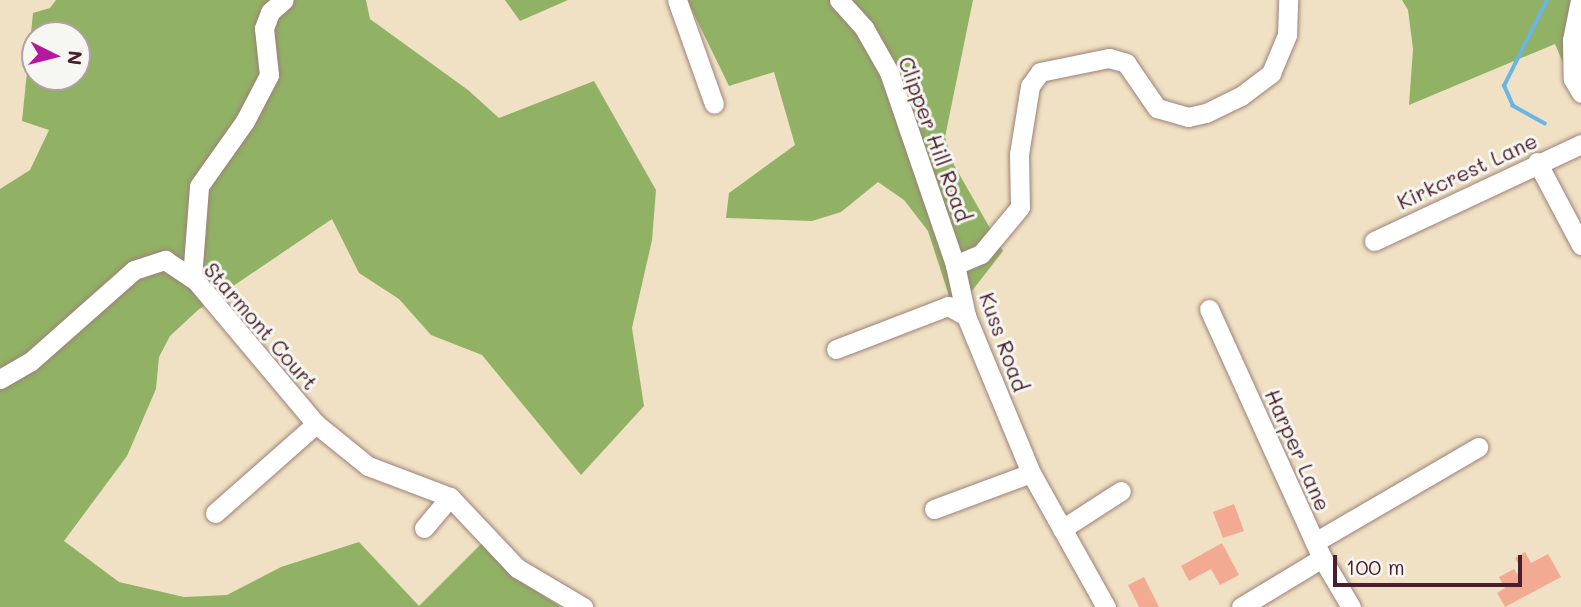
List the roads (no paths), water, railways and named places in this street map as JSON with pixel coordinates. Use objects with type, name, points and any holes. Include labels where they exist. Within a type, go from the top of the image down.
[{"type":"street","points":[[192,278],[200,186],[245,121],[270,75],[264,28],[270,12],[284,0]]},
{"type":"street","points":[[677,0],[714,104]]},
{"type":"street","name":"Clipper Hill Road","points":[[839,0],[864,28],[890,72],[956,265]]},
{"type":"street","points":[[956,265],[981,254],[1020,207],[1019,154],[1030,86],[1040,72],[1109,58],[1126,63],[1157,108],[1188,117],[1206,113],[1241,96],[1270,73],[1287,35],[1288,0]]},
{"type":"street","points":[[1580,0],[1572,40],[1573,79],[1581,93]]},
{"type":"street","name":"Kirkcrest Lane","points":[[1374,241],[1537,162],[1581,144]]},
{"type":"street","points":[[1537,162],[1581,245]]},
{"type":"street","name":"Starmont Court","points":[[0,379],[30,362],[134,270],[165,260],[192,278],[316,424],[368,466],[450,497]]},
{"type":"street","name":"Kuss Road","points":[[956,265],[966,316],[1031,472],[1106,607]]},
{"type":"street","points":[[836,349],[948,306],[966,316]]},
{"type":"street","name":"Harper Lane","points":[[1209,309],[1319,550],[1351,607]]},
{"type":"street","points":[[215,513],[316,424]]},
{"type":"street","points":[[1241,607],[1319,550],[1478,447]]},
{"type":"street","points":[[934,509],[1031,472]]},
{"type":"street","points":[[1062,529],[1121,491]]},
{"type":"street","points":[[424,528],[450,497],[517,568],[583,607]]},
{"type":"waterway","points":[[1545,124],[1513,106],[1504,86],[1547,0]]}]
